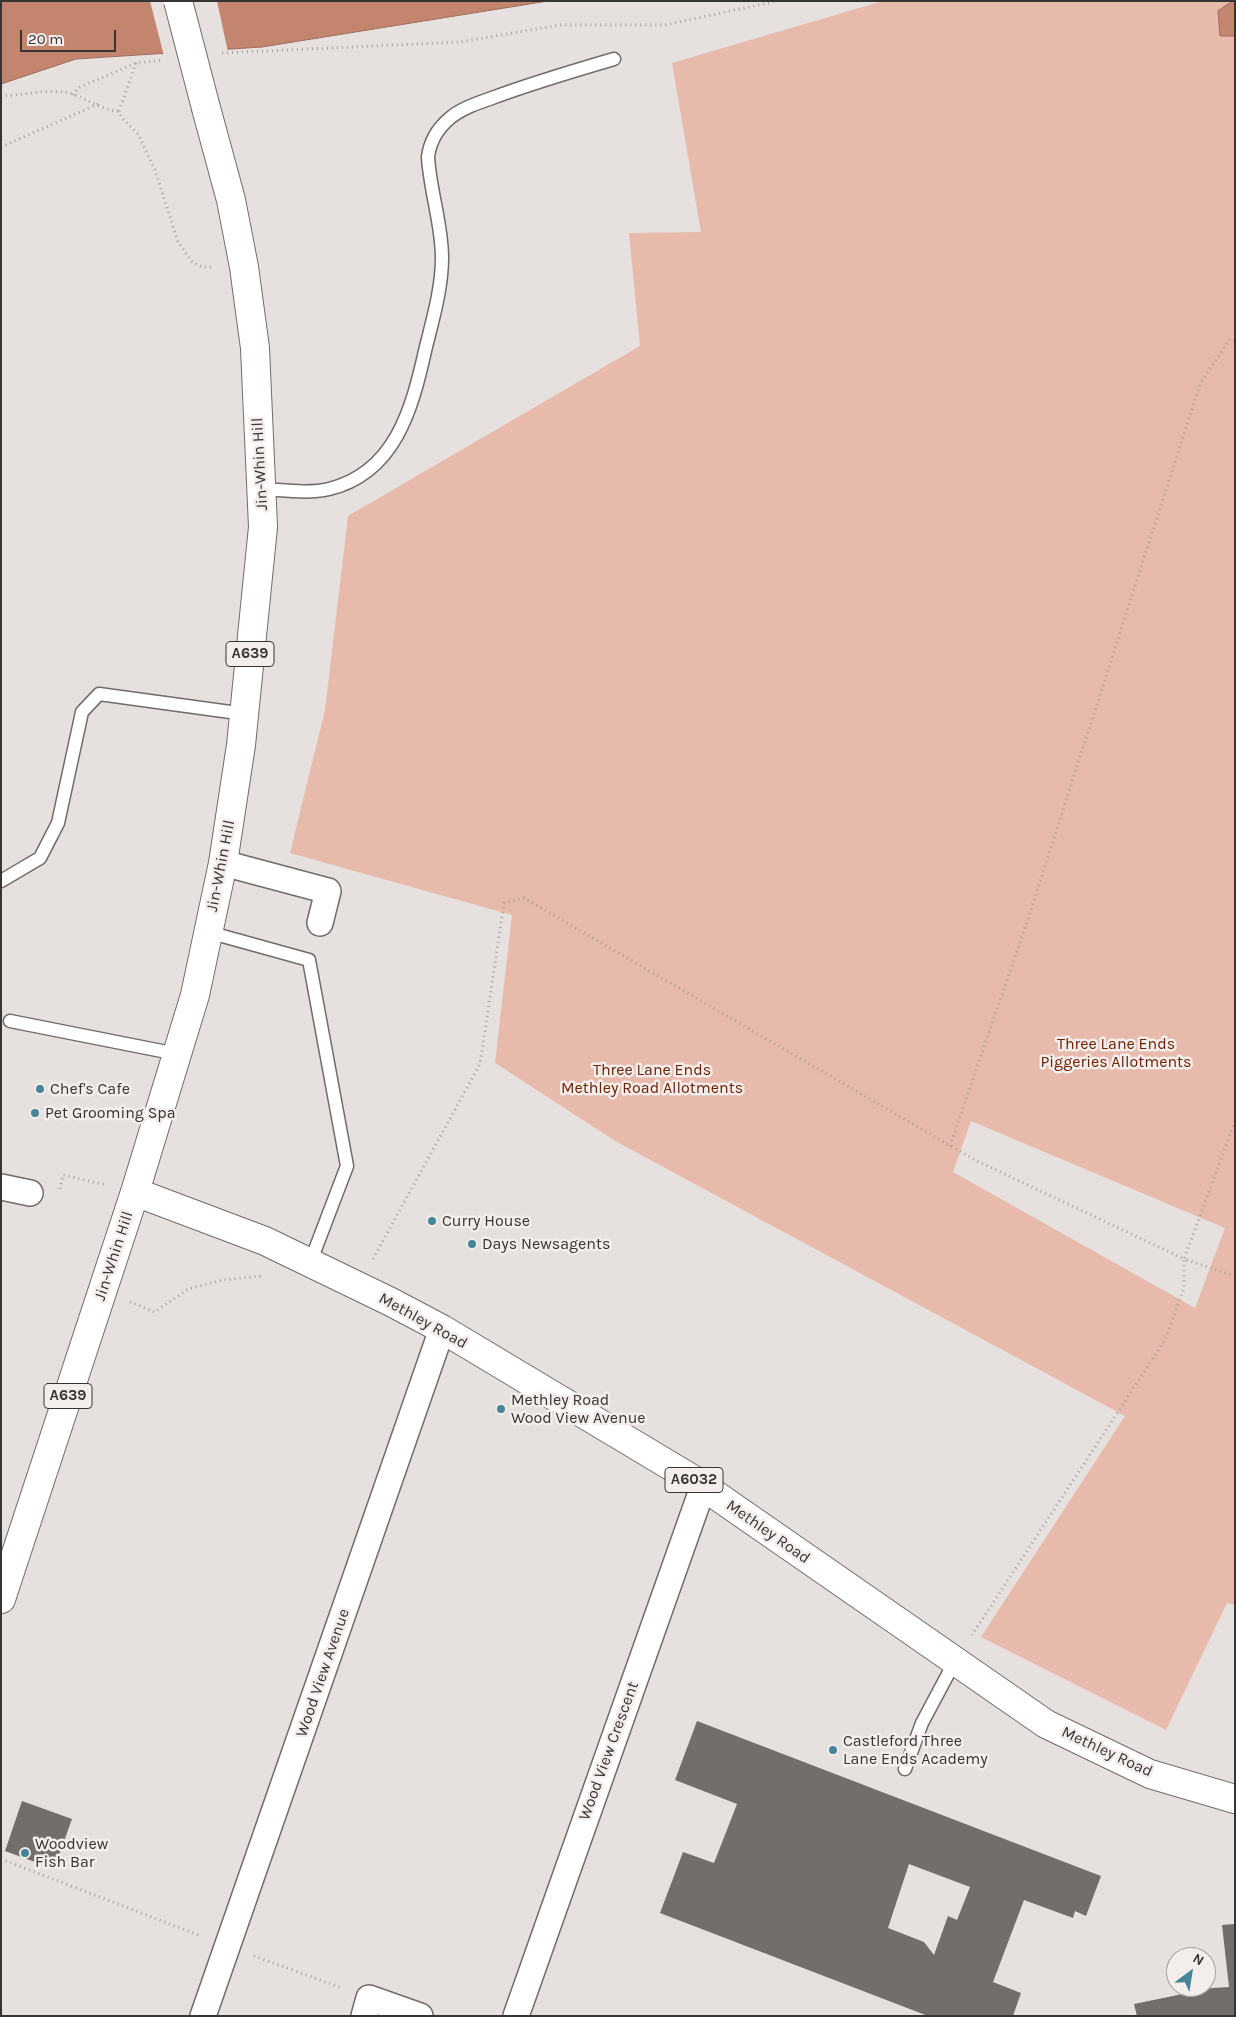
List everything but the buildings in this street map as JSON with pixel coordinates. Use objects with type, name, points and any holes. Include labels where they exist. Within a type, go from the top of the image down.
[{"type":"main road","name":"Jin-Whin Hill","points":[[1,1599],[135,1192],[195,995],[223,863],[245,714],[263,527],[255,348],[244,267],[230,200],[178,1]]},
{"type":"main road","name":"Methley Road","points":[[135,1192],[274,1246],[442,1329],[703,1487],[1055,1728],[1150,1774],[1235,1799]]},
{"type":"street","points":[[223,863],[328,891],[320,923]]},
{"type":"street","points":[[1,1187],[30,1193]]},
{"type":"street","name":"Wood View Avenue","points":[[203,2016],[442,1329]]},
{"type":"street","name":"Wood View Crescent","points":[[516,2016],[703,1487]]},
{"type":"street","points":[[367,2007],[420,2016]]},
{"type":"lane","points":[[261,489],[317,490],[346,483],[371,469],[390,450],[401,431],[409,412],[423,360],[441,268],[441,245],[428,157],[431,142],[438,130],[451,117],[471,106],[527,85],[614,59]]},
{"type":"lane","points":[[1,881],[40,858],[58,823],[82,712],[99,694],[245,714]]},
{"type":"lane","points":[[208,932],[309,960],[347,1166],[310,1263]]},
{"type":"lane","points":[[10,1021],[177,1054]]},
{"type":"lane","points":[[905,1769],[922,1724],[955,1661]]},
{"type":"path","points":[[214,54],[244,50],[306,51],[460,42],[560,25],[665,24],[777,1]]},
{"type":"path","points":[[73,94],[78,88],[136,63],[165,59]]},
{"type":"path","points":[[136,63],[119,110],[122,118],[138,134],[155,170],[178,242],[188,257],[202,267],[244,267]]},
{"type":"path","points":[[1,96],[63,92],[99,104],[111,111],[119,110]]},
{"type":"path","points":[[1,147],[99,104]]},
{"type":"path","points":[[950,1146],[1026,926],[1200,384],[1230,339],[1235,341]]},
{"type":"path","points":[[358,1286],[480,1064],[504,903],[524,898],[976,1160],[1184,1259],[1235,1276]]},
{"type":"path","points":[[955,1661],[1165,1340],[1184,1288],[1184,1259],[1235,1120]]},
{"type":"path","points":[[30,1193],[58,1199],[63,1175],[135,1192]]},
{"type":"path","points":[[102,1291],[155,1312],[188,1289],[222,1280],[260,1276],[274,1246]]},
{"type":"path","points":[[1,1860],[228,1946],[367,2007]]},
{"type":"green space","points":[[883,1],[1235,1],[1235,1605],[1227,1603],[1166,1730],[981,1637],[1125,1416],[617,1142],[495,1063],[512,915],[290,853],[325,710],[348,516],[640,346],[629,233],[701,232],[672,63]],"holes":[[[971,1121],[1225,1228],[1195,1308],[953,1172]]]},
{"type":"shaded area","points":[[1,1],[548,1],[262,47],[76,59],[1,84]]},
{"type":"shaded area","points":[[1235,1],[1235,36],[1220,36],[1218,11]]},
{"type":"pier","points":[[150,1],[217,1],[228,52],[164,56]]},
{"type":"place","name":"Chef's Cafe","points":[[40,1089]]},
{"type":"place","name":"Pet Grooming Spa","points":[[35,1113]]},
{"type":"place","name":"Curry House","points":[[432,1221]]},
{"type":"place","name":"Days Newsagents","points":[[472,1244]]},
{"type":"place","name":"Methley Road Wood View Avenue","points":[[501,1409]]},
{"type":"place","name":"Castleford Three Lane Ends Academy","points":[[833,1750]]},
{"type":"place","name":"Woodview Fish Bar","points":[[25,1853]]},
{"type":"park label","name":"Three Lane Ends Piggeries Allotments","points":[[1116,1053]]},
{"type":"park label","name":"Three Lane Ends Methley Road Allotments","points":[[652,1079]]}]
